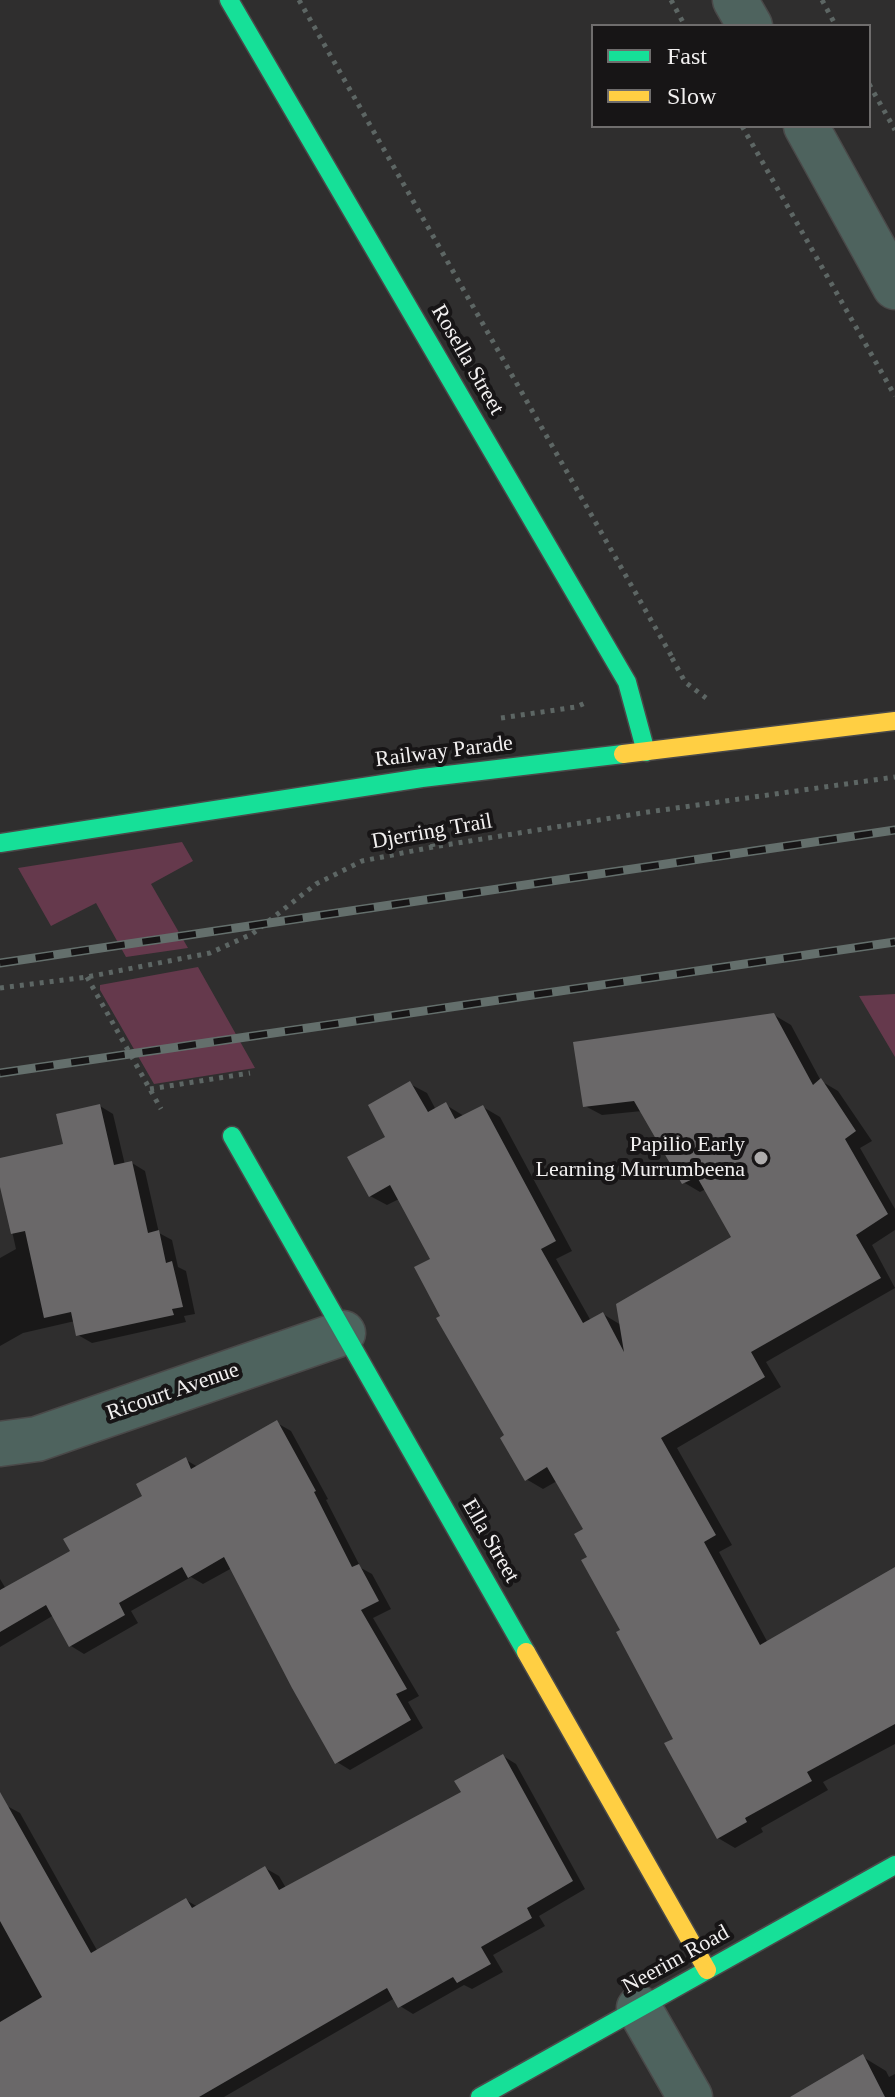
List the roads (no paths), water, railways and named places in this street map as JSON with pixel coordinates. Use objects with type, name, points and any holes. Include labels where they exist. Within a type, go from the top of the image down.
[{"type":"street","name":"Rosella Street","points":[[229,0],[627,682],[646,752]]},
{"type":"street","points":[[735,0],[749,24]]},
{"type":"street","points":[[807,128],[895,287]]},
{"type":"street","name":"Railway Parade","points":[[0,843],[422,778],[895,721]]},
{"type":"street","name":"Ella Street","points":[[232,1136],[707,1970]]},
{"type":"street","name":"Ricourt Avenue","points":[[0,1444],[37,1439],[343,1333]]},
{"type":"street","name":"Neerim Road","points":[[480,2097],[895,1865]]},
{"type":"street","points":[[639,2008],[690,2097]]},
{"type":"railway","points":[[0,963],[895,830]]},
{"type":"railway","points":[[0,1073],[895,942]]},
{"type":"place","name":"Papilio Early Learning Murrumbeena","points":[[761,1158]]}]
